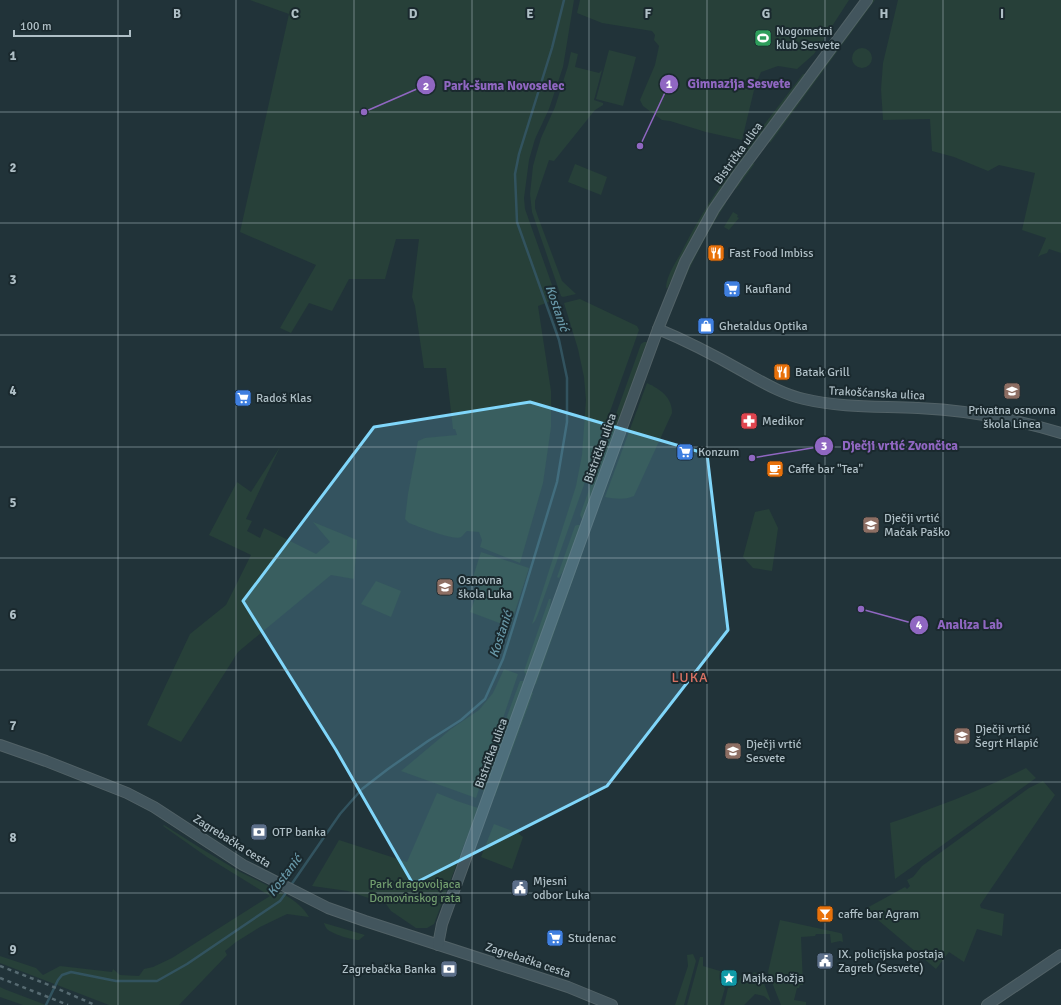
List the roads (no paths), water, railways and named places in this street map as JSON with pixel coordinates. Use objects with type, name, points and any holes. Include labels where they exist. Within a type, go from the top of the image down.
[{"type":"main road","name":"Bistrička ulica","points":[[438,945],[444,919],[658,329],[685,262],[714,209],[738,174],[867,0]]},
{"type":"main road","name":"Trakošćanska ulica","points":[[658,329],[745,372],[776,390],[803,399],[842,406],[919,408],[958,411],[1000,418],[1061,433]]},
{"type":"main road","name":"Zagrebačka cesta","points":[[0,745],[76,772],[127,793],[165,814],[236,861],[298,894],[346,915],[568,987],[612,1005]]},
{"type":"main road","points":[[987,1005],[1061,956]]},
{"type":"waterway","name":"Kostanić","points":[[291,885],[340,814],[362,789],[428,741],[461,720],[485,699],[503,659],[514,624],[557,482],[567,422],[567,378],[559,340],[517,222],[515,174],[519,154],[552,48],[564,0]]},
{"type":"waterway","name":"Kostanić","points":[[46,1005],[58,980],[62,975],[71,972],[116,981],[157,981],[187,964],[280,901],[288,890]]},
{"type":"railway","points":[[0,966],[95,1005]]},
{"type":"railway","points":[[0,978],[68,1005]]},
{"type":"place","name":"Nogometni klub Sesvete","points":[[763,38]]},
{"type":"place","name":"Park-šuma Novoselec","points":[[364,112]]},
{"type":"place","name":"Gimnazija Sesvete","points":[[640,146]]},
{"type":"place","name":"Fast Food Imbiss","points":[[716,253]]},
{"type":"place","name":"Kaufland","points":[[732,289]]},
{"type":"place","name":"Ghetaldus Optika","points":[[706,326]]},
{"type":"place","name":"Batak Grill","points":[[782,372]]},
{"type":"place","name":"Privatna osnovna škola Linea","points":[[1012,391]]},
{"type":"place","name":"Radoš Klas","points":[[243,398]]},
{"type":"place","name":"Medikor","points":[[749,421]]},
{"type":"place","name":"Konzum","points":[[685,452]]},
{"type":"place","name":"Dječji vrtić Zvončica","points":[[752,458]]},
{"type":"place","name":"Caffe bar \"Tea\"","points":[[775,469]]},
{"type":"place","name":"Dječji vrtić Mačak Paško","points":[[871,525]]},
{"type":"place","name":"Osnovna škola Luka","points":[[445,587]]},
{"type":"place","name":"Analiza Lab","points":[[861,609]]},
{"type":"place","name":"Dječji vrtić Šegrt Hlapić","points":[[962,736]]},
{"type":"place","name":"Dječji vrtić Sesvete","points":[[733,751]]},
{"type":"place","name":"OTP banka","points":[[259,832]]},
{"type":"place","name":"Mjesni odbor Luka","points":[[520,888]]},
{"type":"place","name":"caffe bar Agram","points":[[825,914]]},
{"type":"place","name":"Studenac","points":[[555,938]]},
{"type":"place","name":"IX. policijska postaja Zagreb (Sesvete)","points":[[825,961]]},
{"type":"place","name":"Zagrebačka Banka","points":[[449,969]]},
{"type":"place","name":"Majka Božja","points":[[729,978]]},
{"type":"district","name":"LUKA","points":[[690,677]]},
{"type":"park label","name":"Park dragovoljaca Domovinskog rata","points":[[415,891]]}]
